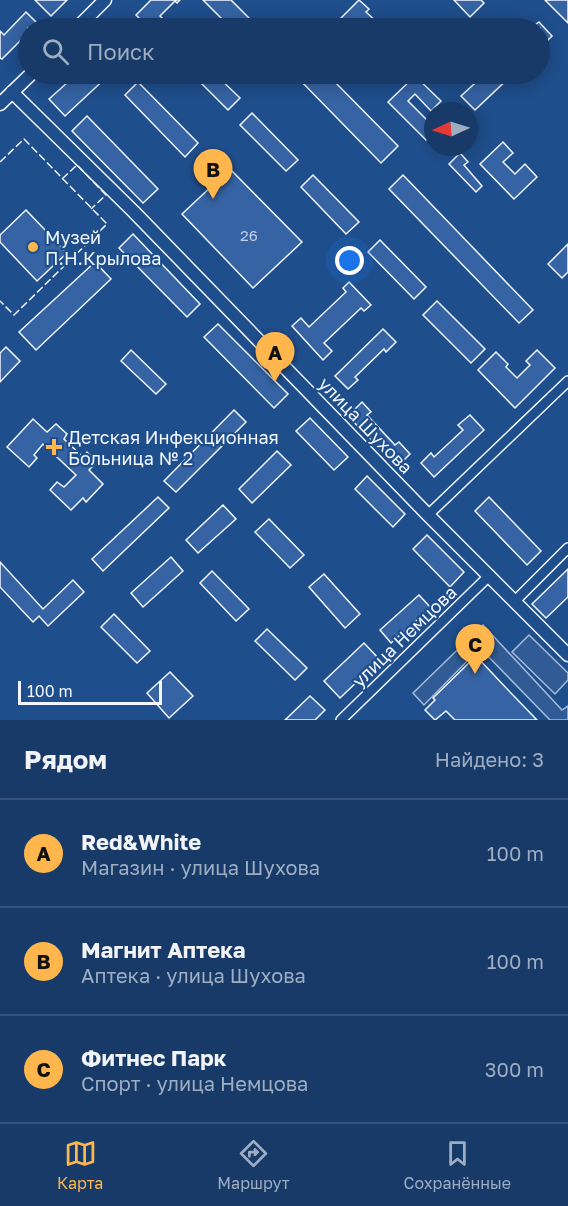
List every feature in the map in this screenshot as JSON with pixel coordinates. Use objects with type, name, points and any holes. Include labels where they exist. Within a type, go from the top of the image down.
[{"type":"street","points":[[86,18],[105,0]]},
{"type":"street","points":[[4,99],[20,84]]},
{"type":"street","name":"улица Шухова","points":[[4,99],[134,212],[428,515],[568,655]]},
{"type":"street","points":[[428,515],[568,381]]},
{"type":"street","points":[[515,601],[568,548]]},
{"type":"street","name":"улица Немцова","points":[[341,720],[490,575]]},
{"type":"shaded area","points":[[483,625],[562,710],[568,706],[568,720],[550,720],[480,648],[424,705],[413,693]]},
{"type":"shaded area","points":[[529,635],[568,673],[568,680],[555,694],[512,652]]},
{"type":"building","points":[[35,0],[67,0],[51,16]]},
{"type":"building","points":[[151,0],[180,0],[177,3],[175,1],[160,16],[162,18],[139,18],[136,15]]},
{"type":"building","points":[[203,0],[231,0],[249,18],[221,18]]},
{"type":"building","points":[[359,0],[369,9],[366,12],[372,18],[341,18]]},
{"type":"building","points":[[454,0],[481,0],[484,3],[470,17]]},
{"type":"building","points":[[545,0],[568,0],[568,23]]},
{"type":"building","points":[[26,12],[32,18],[20,18]]},
{"type":"building","points":[[18,20],[18,43],[2,59],[0,58],[0,31],[4,35]]},
{"type":"building","points":[[66,84],[99,84],[65,116],[49,99]]},
{"type":"building","points":[[136,84],[140,84],[198,143],[185,157],[125,95]]},
{"type":"building","points":[[202,84],[225,84],[240,98],[228,110]]},
{"type":"building","points":[[304,84],[337,84],[398,146],[381,163]]},
{"type":"building","points":[[407,84],[423,84],[441,101],[424,104],[415,94],[408,101],[424,117],[424,138],[388,102]]},
{"type":"building","points":[[474,84],[502,84],[478,107],[478,102],[467,102],[461,96]]},
{"type":"building","points":[[252,113],[298,160],[286,171],[240,125]]},
{"type":"building","points":[[87,116],[158,189],[143,203],[72,131]]},
{"type":"building","points":[[503,142],[513,153],[503,162],[515,174],[525,164],[537,177],[514,199],[480,164]]},
{"type":"building","points":[[457,156],[463,156],[468,162],[464,165],[482,186],[476,192],[449,164]]},
{"type":"building","points":[[230,169],[302,242],[253,288],[182,214]]},
{"type":"building","points":[[313,175],[359,222],[346,234],[301,187]]},
{"type":"building","points":[[403,175],[533,310],[519,323],[389,189]]},
{"type":"building","name":"Музей П.Н.Крылова","points":[[26,210],[67,253],[37,281],[0,242],[0,235]]},
{"type":"building","points":[[133,234],[200,304],[187,317],[119,248]]},
{"type":"building","points":[[380,240],[426,287],[414,299],[368,252]]},
{"type":"building","points":[[568,244],[568,272],[562,278],[548,264]]},
{"type":"building","points":[[95,262],[111,279],[36,350],[19,332]]},
{"type":"building","points":[[349,282],[371,305],[364,311],[361,308],[324,343],[332,351],[323,360],[292,326],[301,318],[309,327],[346,292],[343,288]]},
{"type":"building","points":[[437,301],[485,349],[471,363],[423,315]]},
{"type":"building","points":[[218,324],[288,394],[274,408],[204,337]]},
{"type":"building","points":[[383,329],[396,342],[386,352],[384,349],[355,377],[358,380],[348,389],[335,376]]},
{"type":"building","points":[[6,347],[20,361],[0,382],[0,353]]},
{"type":"building","points":[[131,350],[166,384],[156,394],[121,361]]},
{"type":"building","points":[[537,350],[555,368],[515,408],[478,370],[496,352],[517,378],[530,365],[526,361]]},
{"type":"building","points":[[362,402],[371,412],[367,415],[395,445],[399,442],[410,454],[397,467],[348,416]]},
{"type":"building","points":[[234,410],[246,422],[176,492],[164,481]]},
{"type":"building","points":[[470,415],[484,430],[434,477],[421,463],[431,453],[434,457],[463,430],[458,425]]},
{"type":"building","points":[[310,418],[348,457],[334,470],[296,431]]},
{"type":"building","points":[[33,419],[47,432],[56,424],[67,434],[64,439],[83,457],[87,452],[97,462],[89,470],[103,484],[86,502],[83,498],[71,510],[50,490],[57,482],[64,487],[76,475],[43,444],[34,455],[37,458],[29,467],[7,447]]},
{"type":"building","points":[[277,451],[291,465],[252,503],[239,489]]},
{"type":"building","points":[[367,476],[405,514],[393,527],[355,489]]},
{"type":"building","points":[[158,497],[169,508],[103,571],[92,559]]},
{"type":"building","points":[[489,497],[541,551],[527,565],[475,511]]},
{"type":"building","points":[[223,505],[236,519],[198,553],[186,540]]},
{"type":"building","points":[[269,519],[304,555],[290,568],[255,532]]},
{"type":"building","points":[[427,535],[464,572],[450,587],[413,549]]},
{"type":"building","points":[[171,557],[183,571],[143,607],[131,593]]},
{"type":"building","points":[[0,562],[43,609],[73,580],[84,592],[48,626],[39,616],[33,622],[0,587]]},
{"type":"building","points":[[568,569],[568,597],[546,618],[532,604]]},
{"type":"building","points":[[212,571],[249,609],[236,621],[200,583]]},
{"type":"building","points":[[324,574],[360,614],[345,628],[309,587]]},
{"type":"building","points":[[419,595],[431,608],[391,643],[380,630]]},
{"type":"building","points":[[114,614],[150,651],[137,663],[101,627]]},
{"type":"building","points":[[267,629],[307,668],[295,680],[255,641]]},
{"type":"building","points":[[364,643],[380,660],[340,698],[324,681]]},
{"type":"building","points":[[476,656],[537,720],[455,720],[446,711],[435,720],[425,710],[435,700],[433,698]]},
{"type":"building","points":[[170,672],[193,696],[169,718],[147,693]]},
{"type":"building","points":[[310,696],[325,710],[315,720],[285,720]]},
{"type":"fence","points":[[0,162],[24,139],[107,224],[14,315],[0,301]]},
{"type":"fence","points":[[62,179],[77,165],[106,195],[91,209]]},
{"type":"place","name":"Магнит Аптека","points":[[213,199]]},
{"type":"place","name":"Музей П.Н.Крылова","points":[[33,247]]},
{"type":"place","name":"Red&White","points":[[275,382]]},
{"type":"place","name":"Детская Инфекционная Больница № 2","points":[[54,447]]},
{"type":"place","name":"Фитнес Парк","points":[[475,674]]}]
